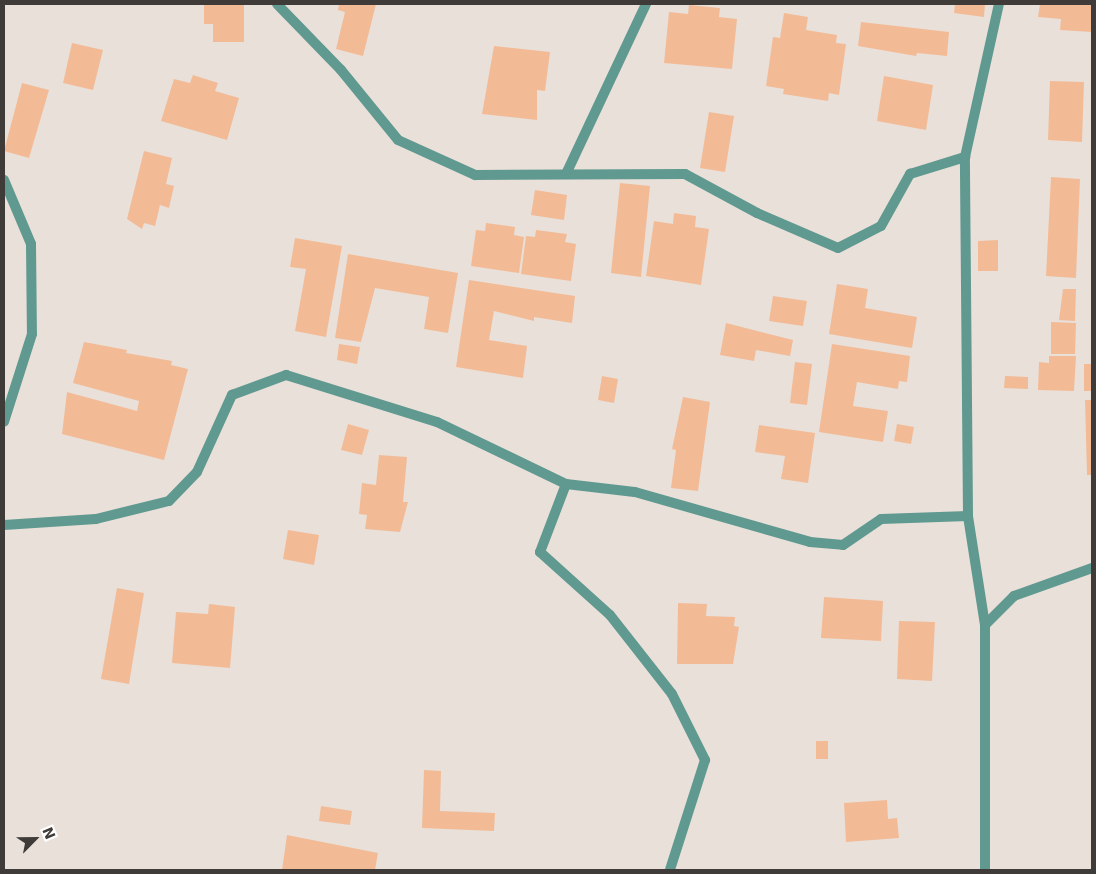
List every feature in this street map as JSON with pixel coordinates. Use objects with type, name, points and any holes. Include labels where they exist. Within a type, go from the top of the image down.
[{"type":"street","points":[[278,4],[341,70],[398,140],[475,175],[685,174],[757,213],[838,248],[881,226],[910,174],[965,157]]},
{"type":"street","points":[[566,174],[646,4]]},
{"type":"street","points":[[985,870],[986,625],[968,516],[965,157],[999,4]]},
{"type":"street","points":[[4,180],[31,244],[32,334],[4,422]]},
{"type":"street","points":[[4,525],[96,519],[168,501],[197,472],[232,395],[286,376],[437,422],[566,484],[635,492],[810,542],[843,545],[881,518],[968,516]]},
{"type":"street","points":[[566,484],[540,552],[610,615],[672,694],[705,760],[670,870]]},
{"type":"street","points":[[986,625],[1014,596],[1092,568]]},
{"type":"building","points":[[204,4],[244,4],[244,42],[213,42],[213,24],[204,24]]},
{"type":"building","points":[[339,4],[376,4],[363,56],[336,49],[345,12],[338,10]]},
{"type":"building","points":[[955,4],[985,4],[984,17],[954,13]]},
{"type":"building","points":[[1040,4],[1092,4],[1092,32],[1060,30],[1061,19],[1038,17]]},
{"type":"building","points":[[689,5],[720,8],[719,17],[737,19],[732,69],[664,63],[669,12],[688,14]]},
{"type":"building","points":[[784,13],[808,17],[806,30],[837,35],[836,43],[846,44],[839,95],[829,93],[828,101],[783,94],[784,89],[766,86],[773,37],[780,38]]},
{"type":"building","points":[[861,22],[949,32],[947,56],[917,53],[916,56],[858,46]]},
{"type":"building","points":[[72,43],[103,50],[93,90],[63,83]]},
{"type":"building","points":[[494,46],[550,52],[545,91],[537,90],[537,120],[482,114]]},
{"type":"building","points":[[193,75],[218,83],[215,91],[239,98],[227,140],[161,121],[174,79],[190,83]]},
{"type":"building","points":[[884,76],[933,85],[926,130],[877,121]]},
{"type":"building","points":[[1050,81],[1084,82],[1082,142],[1048,140]]},
{"type":"building","points":[[22,83],[49,90],[29,158],[4,151]]},
{"type":"building","points":[[709,112],[734,116],[725,172],[700,168]]},
{"type":"building","points":[[144,151],[172,158],[166,184],[174,186],[169,208],[160,205],[155,226],[144,223],[142,229],[127,219]]},
{"type":"building","points":[[1051,177],[1080,179],[1076,278],[1046,276]]},
{"type":"building","points":[[620,183],[650,186],[641,277],[611,273]]},
{"type":"building","points":[[535,190],[567,195],[564,220],[531,215]]},
{"type":"building","points":[[674,213],[696,216],[695,227],[709,229],[701,285],[646,276],[654,221],[673,224]]},
{"type":"building","points":[[486,223],[515,227],[514,235],[524,237],[519,273],[471,266],[476,230],[485,231]]},
{"type":"building","points":[[536,230],[567,234],[565,242],[576,244],[571,281],[521,274],[526,236],[535,237]]},
{"type":"building","points":[[295,238],[342,246],[326,337],[295,331],[306,269],[290,267]]},
{"type":"building","points":[[998,240],[998,271],[978,271],[978,241]]},
{"type":"building","points":[[348,254],[458,273],[448,333],[424,329],[429,297],[375,288],[361,342],[335,338]]},
{"type":"building","points":[[469,280],[575,296],[572,323],[534,317],[534,321],[494,311],[489,340],[527,346],[523,378],[456,367]]},
{"type":"building","points":[[837,284],[868,289],[865,308],[917,317],[912,348],[829,334]]},
{"type":"building","points":[[1063,289],[1076,289],[1075,321],[1059,320]]},
{"type":"building","points":[[773,296],[807,301],[803,326],[769,321]]},
{"type":"building","points":[[1051,322],[1076,323],[1075,354],[1051,354]]},
{"type":"building","points":[[726,323],[793,340],[790,356],[756,350],[754,361],[720,355]]},
{"type":"building","points":[[84,342],[127,350],[126,353],[172,361],[171,365],[188,369],[164,460],[62,434],[67,392],[137,411],[139,401],[73,383]]},
{"type":"building","points":[[339,344],[360,347],[357,364],[337,360]]},
{"type":"building","points":[[832,344],[910,356],[907,382],[899,381],[898,389],[857,382],[853,406],[888,411],[883,442],[819,432]]},
{"type":"building","points":[[1049,356],[1076,356],[1074,391],[1038,390],[1039,362],[1049,363]]},
{"type":"building","points":[[795,362],[812,364],[807,405],[790,403]]},
{"type":"building","points":[[1084,364],[1092,364],[1092,391],[1084,391]]},
{"type":"building","points":[[602,376],[618,379],[614,403],[598,400]]},
{"type":"building","points":[[1005,376],[1028,377],[1028,389],[1004,388]]},
{"type":"building","points":[[683,397],[710,402],[698,491],[671,488],[676,450],[672,449]]},
{"type":"building","points":[[1085,400],[1092,400],[1092,475],[1087,475]]},
{"type":"building","points":[[348,424],[369,430],[362,455],[341,450]]},
{"type":"building","points":[[897,424],[914,427],[911,444],[894,441]]},
{"type":"building","points":[[759,425],[815,433],[808,483],[781,479],[785,456],[755,452]]},
{"type":"building","points":[[379,455],[407,457],[403,502],[408,502],[400,532],[365,529],[367,515],[359,514],[362,483],[376,485]]},
{"type":"building","points":[[288,530],[319,535],[314,565],[283,559]]},
{"type":"building","points":[[117,588],[144,593],[129,684],[101,679]]},
{"type":"building","points":[[824,597],[883,601],[881,641],[821,638]]},
{"type":"building","points":[[678,603],[707,604],[706,616],[735,617],[734,626],[739,627],[733,664],[677,664]]},
{"type":"building","points":[[209,604],[235,607],[230,668],[172,663],[176,612],[208,614]]},
{"type":"building","points":[[899,621],[935,622],[932,681],[897,679]]},
{"type":"building","points":[[816,741],[828,741],[828,759],[816,759]]},
{"type":"building","points":[[424,770],[441,771],[440,811],[495,813],[494,831],[422,828]]},
{"type":"building","points":[[887,800],[888,819],[897,818],[899,838],[846,842],[844,803]]},
{"type":"building","points":[[321,806],[352,811],[350,825],[319,821]]},
{"type":"building","points":[[287,835],[378,853],[375,870],[282,870]]}]
